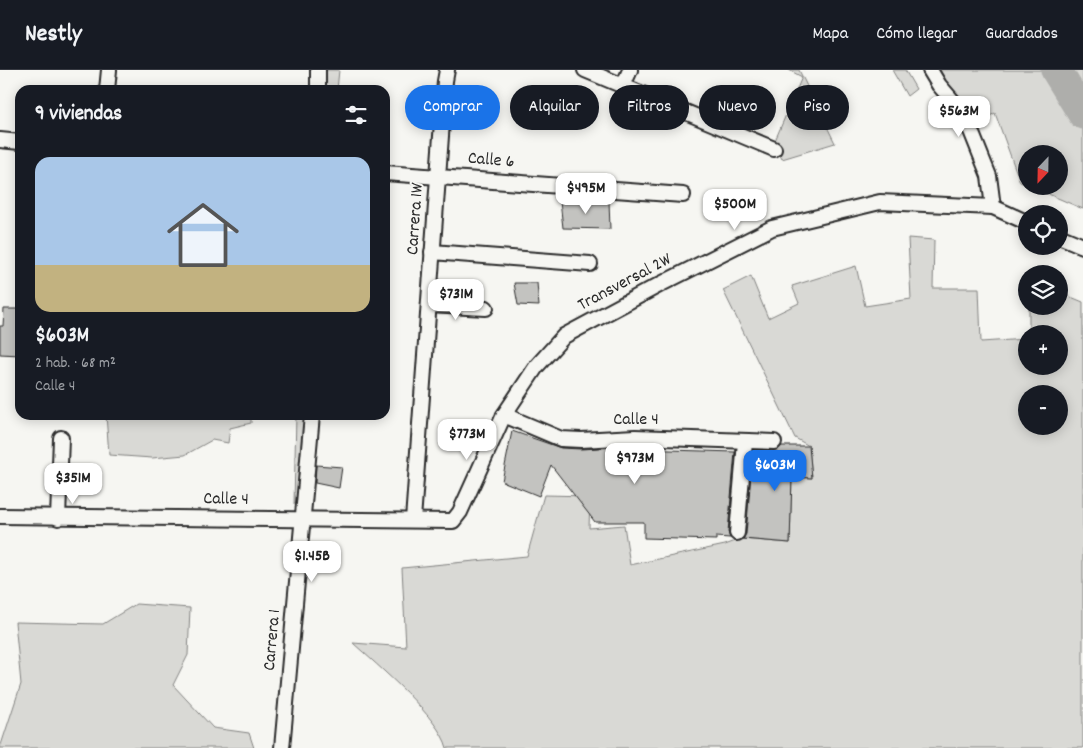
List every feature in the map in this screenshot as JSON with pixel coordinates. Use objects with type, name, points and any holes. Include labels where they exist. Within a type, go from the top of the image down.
[{"type":"street","points":[[107,85],[108,70]]},
{"type":"street","points":[[318,70],[318,85]]},
{"type":"street","name":"Carrera 1W","points":[[413,520],[447,70]]},
{"type":"street","points":[[585,70],[621,85]]},
{"type":"street","points":[[623,85],[630,70]]},
{"type":"street","points":[[930,70],[957,106],[972,131],[989,176],[993,207]]},
{"type":"street","points":[[689,114],[774,149]]},
{"type":"street","points":[[0,140],[15,142]]},
{"type":"street","name":"Calle 6","points":[[390,173],[683,195]]},
{"type":"street","name":"Transversal 2W","points":[[453,521],[460,512],[504,415],[536,367],[564,336],[661,284],[772,228],[880,202],[993,207],[1018,218]]},
{"type":"street","points":[[1068,240],[1083,246]]},
{"type":"street","points":[[432,252],[590,264]]},
{"type":"street","points":[[428,305],[486,308]]},
{"type":"street","name":"Calle 4","points":[[504,415],[562,439],[581,440],[635,437],[774,442]]},
{"type":"street","name":"Carrera 1","points":[[282,748],[312,420]]},
{"type":"street","points":[[58,518],[60,438]]},
{"type":"street","points":[[737,533],[745,442]]},
{"type":"street","name":"Calle 4","points":[[0,516],[453,521]]},
{"type":"shaded area","points":[[322,70],[339,70],[338,85],[320,85]]},
{"type":"shaded area","points":[[789,70],[799,70],[806,85],[799,85],[802,77]]},
{"type":"shaded area","points":[[892,70],[905,70],[916,89],[907,96]]},
{"type":"shaded area","points":[[935,70],[1083,70],[1083,209],[1051,195],[1068,195],[1068,145],[1018,145],[1018,176],[995,113],[976,124],[962,100],[948,90]]},
{"type":"shaded area","points":[[786,115],[786,130],[829,130],[835,143],[782,159],[774,143]]},
{"type":"shaded area","points":[[908,238],[934,240],[933,288],[979,288],[981,342],[1018,340],[1018,375],[1068,375],[1068,325],[1029,325],[1029,315],[1068,315],[1068,296],[1083,302],[1083,748],[447,748],[442,736],[421,707],[353,643],[406,647],[402,568],[527,556],[544,495],[590,496],[589,528],[624,525],[630,565],[725,545],[741,539],[790,543],[792,477],[812,478],[809,446],[795,438],[723,290],[751,276],[768,318],[799,303],[792,286],[856,266],[865,306],[911,299]]},
{"type":"shaded area","points":[[106,420],[251,420],[251,423],[230,428],[228,443],[212,440],[185,455],[152,458],[109,455]]},
{"type":"shaded area","points":[[296,420],[311,420],[305,503],[294,504]]},
{"type":"shaded area","points":[[136,604],[190,608],[188,655],[173,685],[213,728],[249,733],[254,748],[0,748],[21,684],[15,622],[103,624]]},
{"type":"building","points":[[560,201],[609,201],[610,229],[563,228]]},
{"type":"building","points":[[514,283],[537,283],[539,306],[518,305]]},
{"type":"building","points":[[4,309],[15,309],[15,355],[0,354],[0,326],[3,326]]},
{"type":"building","points":[[512,431],[561,448],[581,449],[637,446],[637,449],[735,452],[728,532],[730,538],[716,537],[716,540],[644,538],[644,522],[595,522],[551,465],[539,496],[502,481]]},
{"type":"building","points":[[782,446],[809,446],[812,478],[792,477],[790,543],[743,539],[746,534],[753,450],[774,451]]},
{"type":"building","points":[[316,465],[342,467],[339,488],[315,483]]},
{"type":"waterway","points":[[1056,70],[1083,114]]}]
